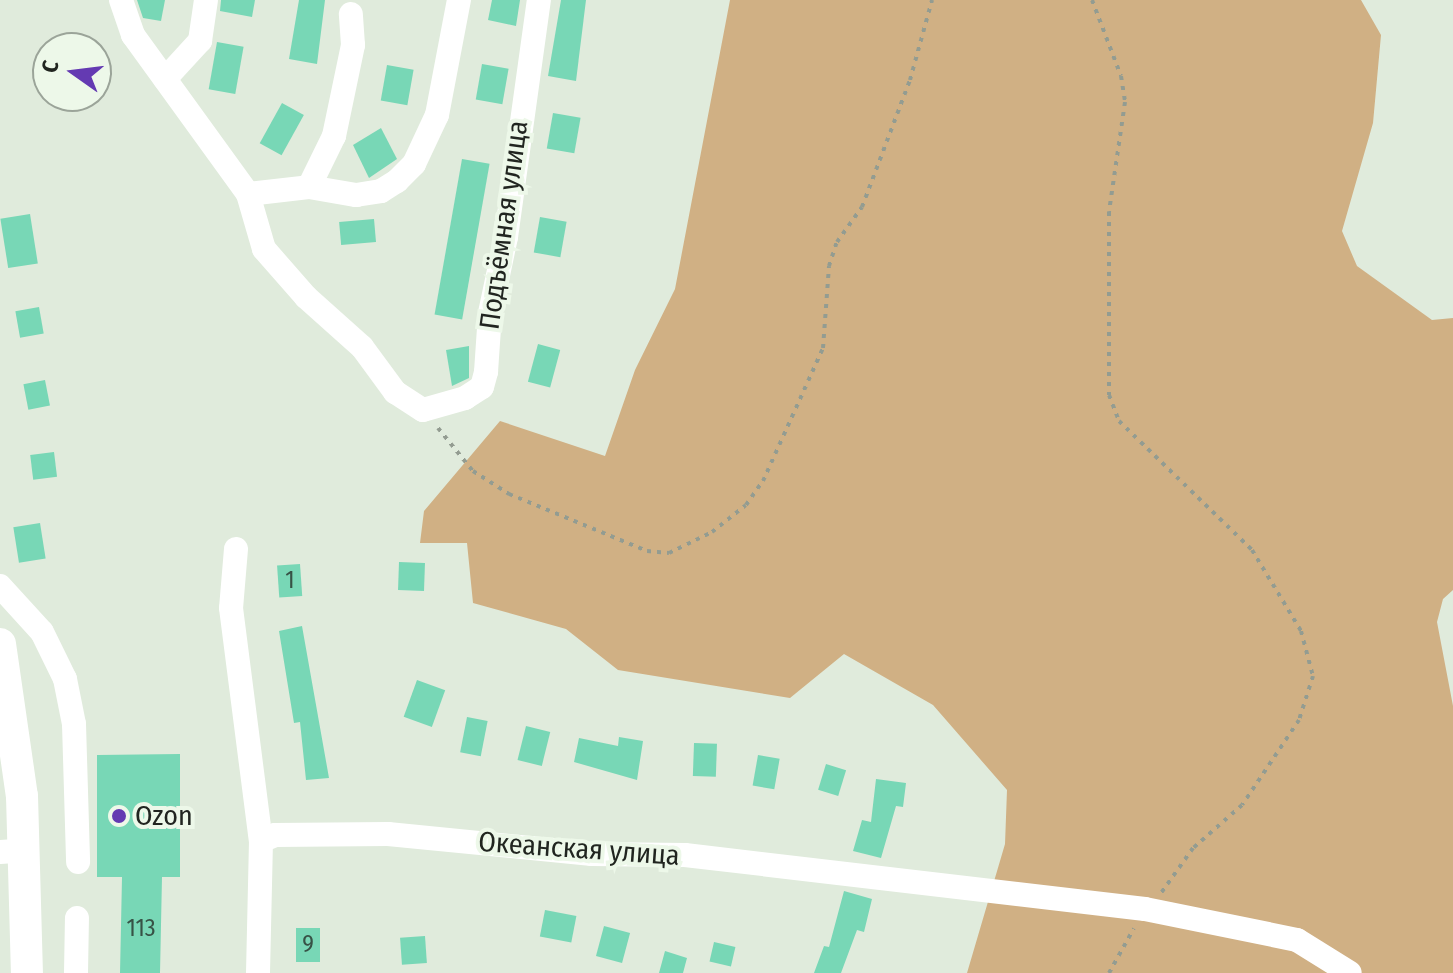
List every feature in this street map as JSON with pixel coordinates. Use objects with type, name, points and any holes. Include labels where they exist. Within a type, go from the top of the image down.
[{"type":"main road","points":[[0,644],[16,734],[13,851],[27,973]]},
{"type":"street","points":[[121,0],[133,35],[248,194],[264,249],[306,297],[362,347],[395,392],[423,410]]},
{"type":"street","points":[[165,79],[200,41],[206,0]]},
{"type":"street","points":[[248,194],[309,187],[356,195],[381,191],[414,164],[437,115],[459,0]]},
{"type":"street","name":"Подъёмная улица","points":[[423,410],[465,398],[482,387],[490,313],[506,237],[539,0]]},
{"type":"street","points":[[309,187],[334,136],[353,45],[351,14]]},
{"type":"street","points":[[236,549],[231,608],[259,847],[258,973]]},
{"type":"street","points":[[0,586],[42,632],[65,679],[75,739],[78,862]]},
{"type":"street","name":"Океанская улица","points":[[259,847],[275,835],[388,834],[592,854],[685,855],[909,880],[1145,909],[1297,940],[1350,973]]},
{"type":"street","points":[[76,973],[77,918]]},
{"type":"path","points":[[423,410],[473,471],[509,494],[647,551],[669,553],[712,532],[746,505],[763,481],[823,348],[829,266],[837,242],[862,207],[910,80],[932,0]]},
{"type":"path","points":[[1092,0],[1121,76],[1125,102],[1109,212],[1109,395],[1119,421],[1259,560],[1301,631],[1313,676],[1299,720],[1242,805],[1193,848],[1145,909],[1109,973]]},
{"type":"shaded area","points":[[730,0],[1361,0],[1381,35],[1373,123],[1342,231],[1357,266],[1432,320],[1453,318],[1453,590],[1443,599],[1437,622],[1453,706],[1453,973],[967,973],[1005,844],[1007,790],[933,705],[844,654],[790,698],[618,670],[566,629],[473,603],[467,543],[420,543],[424,511],[500,421],[605,456],[635,370],[675,289]]},
{"type":"building","points":[[137,0],[165,0],[161,21],[143,18]]},
{"type":"building","points":[[221,0],[255,0],[252,17],[220,11]]},
{"type":"building","points":[[299,0],[325,0],[317,64],[289,59]]},
{"type":"building","points":[[492,0],[520,0],[516,26],[488,20]]},
{"type":"building","points":[[561,0],[586,0],[576,81],[548,76]]},
{"type":"building","points":[[217,42],[244,47],[235,94],[209,89]]},
{"type":"building","points":[[482,64],[509,69],[502,104],[476,99]]},
{"type":"building","points":[[387,65],[414,70],[407,105],[381,100]]},
{"type":"building","points":[[282,103],[304,115],[282,155],[260,143]]},
{"type":"building","points":[[553,113],[581,118],[574,153],[547,148]]},
{"type":"building","points":[[381,128],[397,159],[369,178],[353,145]]},
{"type":"building","points":[[462,159],[490,164],[462,319],[435,315]]},
{"type":"building","points":[[30,214],[38,263],[8,268],[0,219]]},
{"type":"building","points":[[540,217],[567,222],[560,257],[534,252]]},
{"type":"building","points":[[374,219],[376,242],[341,245],[339,222]]},
{"type":"building","points":[[39,307],[44,334],[20,338],[15,311]]},
{"type":"building","points":[[538,344],[560,350],[550,388],[528,382]]},
{"type":"building","points":[[469,346],[469,378],[452,386],[446,350]]},
{"type":"building","points":[[45,380],[50,406],[28,410],[23,384]]},
{"type":"building","points":[[54,452],[57,477],[33,480],[30,455]]},
{"type":"building","points":[[40,523],[46,559],[19,563],[13,527]]},
{"type":"building","points":[[399,562],[425,563],[424,591],[398,590]]},
{"type":"building","points":[[300,564],[302,596],[279,598],[277,566]]},
{"type":"building","points":[[302,626],[329,778],[306,780],[300,722],[294,723],[279,631]]},
{"type":"building","points":[[417,680],[445,690],[432,727],[404,717]]},
{"type":"building","points":[[467,717],[488,721],[481,756],[460,752]]},
{"type":"building","points":[[526,726],[550,732],[542,766],[518,760]]},
{"type":"building","points":[[619,737],[643,741],[637,780],[574,762],[579,738],[618,746]]},
{"type":"building","points":[[694,743],[717,744],[716,777],[693,776]]},
{"type":"building","points":[[180,754],[180,877],[162,877],[160,973],[120,973],[122,877],[97,877],[97,755]]},
{"type":"building","points":[[758,755],[780,759],[774,789],[753,786]]},
{"type":"building","points":[[826,764],[846,770],[838,796],[818,790]]},
{"type":"building","points":[[876,779],[906,783],[903,807],[896,806],[881,858],[853,851],[862,820],[871,822]]},
{"type":"building","points":[[844,891],[872,899],[864,932],[857,930],[841,973],[814,973],[824,946],[829,947]]},
{"type":"building","points":[[545,910],[576,916],[571,943],[540,937]]},
{"type":"building","points":[[604,926],[630,933],[622,963],[596,956]]},
{"type":"building","points":[[296,928],[320,928],[320,962],[296,962]]},
{"type":"building","points":[[425,936],[427,963],[402,965],[400,938]]},
{"type":"building","points":[[714,942],[735,947],[731,966],[710,961]]},
{"type":"building","points":[[665,951],[687,958],[683,973],[659,973]]},
{"type":"place","name":"Ozon","points":[[119,816]]}]
